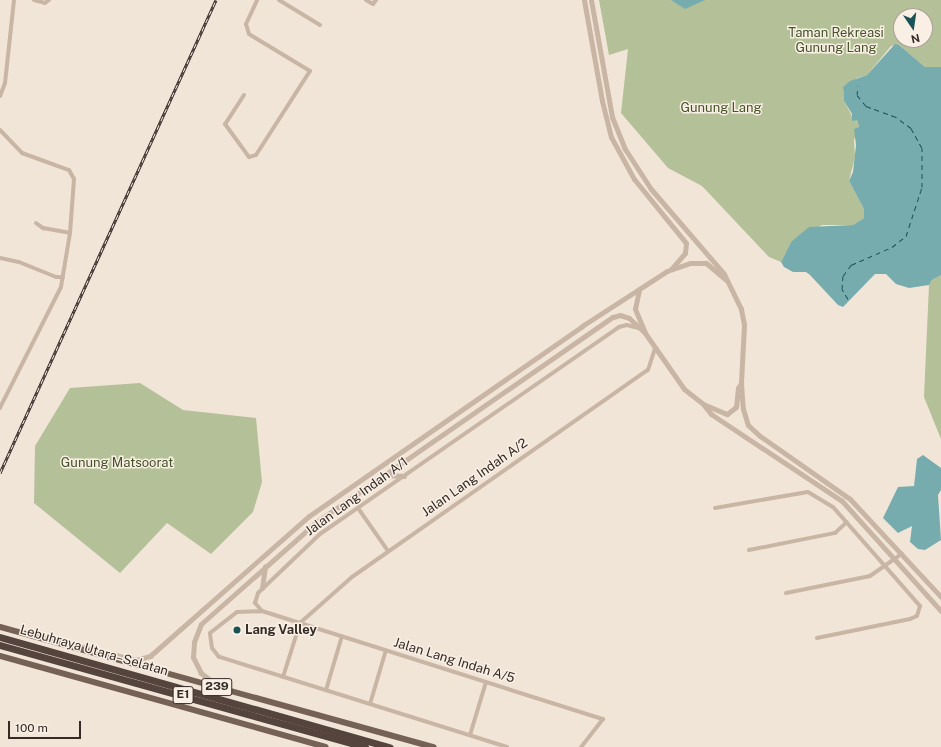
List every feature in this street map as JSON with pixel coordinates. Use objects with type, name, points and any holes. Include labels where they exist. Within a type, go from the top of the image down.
[{"type":"highway","name":"Lebuhraya Utara–Selatan","points":[[0,637],[390,747]]},
{"type":"highway","name":"Lebuhraya Utara–Selatan","points":[[0,645],[365,747]]},
{"type":"main road","name":"239","points":[[0,627],[434,747]]},
{"type":"main road","points":[[0,656],[326,747]]},
{"type":"street","points":[[0,96],[5,83],[14,0]]},
{"type":"street","points":[[34,0],[45,3],[49,0]]},
{"type":"street","points":[[244,94],[225,124],[249,157],[256,155],[310,71],[249,34],[246,24],[257,0]]},
{"type":"street","points":[[279,0],[320,25]]},
{"type":"street","points":[[366,0],[374,4],[376,0]]},
{"type":"street","points":[[68,646],[89,648],[136,660],[150,656],[309,516],[582,326],[671,269],[685,253],[686,243],[634,179],[611,137],[602,101],[584,0]]},
{"type":"street","points":[[591,0],[612,117],[625,149],[646,183],[724,274],[736,296],[744,320],[742,383],[744,411],[750,428],[845,494],[941,597]]},
{"type":"street","points":[[0,130],[22,153],[73,173],[70,232],[61,287],[0,408]]},
{"type":"street","points":[[36,223],[42,228],[70,232]]},
{"type":"street","points":[[0,258],[19,262],[56,277],[63,277]]},
{"type":"street","points":[[671,269],[680,269],[694,262],[703,262],[726,280]]},
{"type":"street","points":[[639,290],[635,310],[645,333],[684,389],[703,404],[722,414],[730,413],[736,407],[738,388],[742,383]]},
{"type":"street","name":"Jalan Lang Indah A/1","points":[[221,688],[201,673],[195,663],[193,651],[199,629],[265,566],[315,523],[613,316],[628,318],[645,333]]},
{"type":"street","name":"Jalan Lang Indah A/1","points":[[262,588],[320,534],[619,327],[627,325],[638,328]]},
{"type":"street","name":"Jalan Lang Indah A/2","points":[[300,624],[352,577],[648,370],[655,348]]},
{"type":"street","points":[[703,404],[711,414],[842,501],[941,611]]},
{"type":"street","points":[[382,475],[404,476]]},
{"type":"street","points":[[715,508],[808,492],[829,504],[847,522],[918,602],[920,611],[917,616],[817,638]]},
{"type":"street","points":[[358,508],[388,551]]},
{"type":"street","points":[[749,550],[835,533],[847,522]]},
{"type":"street","points":[[786,593],[870,576],[896,560],[902,554]]},
{"type":"street","points":[[262,612],[255,600],[262,588],[265,566]]},
{"type":"street","points":[[262,612],[237,612],[211,632],[212,648],[219,657],[507,747]]},
{"type":"street","name":"Jalan Lang Indah A/5","points":[[262,612],[603,719],[581,747]]},
{"type":"street","points":[[284,677],[300,624]]},
{"type":"street","points":[[326,690],[342,636]]},
{"type":"street","points":[[370,704],[386,650]]},
{"type":"street","points":[[470,735],[486,682]]},
{"type":"green space","name":"Gunung Lang","points":[[599,0],[941,0],[941,67],[925,67],[903,48],[933,48],[933,8],[893,8],[893,46],[891,46],[867,75],[857,78],[843,88],[844,101],[853,118],[857,120],[859,128],[854,140],[855,157],[849,181],[864,209],[864,218],[853,225],[822,225],[791,242],[781,262],[769,257],[702,186],[668,168],[621,113],[628,49],[609,55]]},
{"type":"green space","points":[[941,275],[941,439],[924,397],[929,285],[932,280]]},
{"type":"green space","name":"Gunung Matsoorat","points":[[140,383],[183,410],[256,418],[262,482],[253,512],[211,554],[167,523],[120,573],[34,503],[35,446],[70,388]]},
{"type":"water","points":[[671,0],[705,0],[685,9]]},
{"type":"water","points":[[893,46],[893,48],[903,48],[925,67],[941,67],[941,275],[932,280],[929,285],[909,288],[896,284],[886,274],[875,274],[843,307],[838,305],[806,272],[793,272],[784,267],[781,262],[791,242],[809,227],[853,225],[864,218],[864,209],[849,181],[853,172],[856,145],[854,129],[859,127],[857,120],[852,121],[852,114],[844,101],[843,87],[850,81],[867,75]]},
{"type":"water","points":[[923,455],[941,468],[941,490],[938,495],[941,540],[925,550],[918,549],[910,542],[912,526],[898,533],[883,518],[898,487],[914,486],[917,459]]},
{"type":"ferry route","points":[[848,299],[842,289],[843,276],[851,265],[892,247],[906,236],[922,187],[922,148],[911,128],[896,117],[866,106],[857,95],[858,86]]},
{"type":"railway","points":[[0,473],[216,0]]},
{"type":"place","name":"Lang Valley","points":[[237,630]]},
{"type":"park label","name":"Taman Rekreasi Gunung Lang","points":[[836,42]]}]
